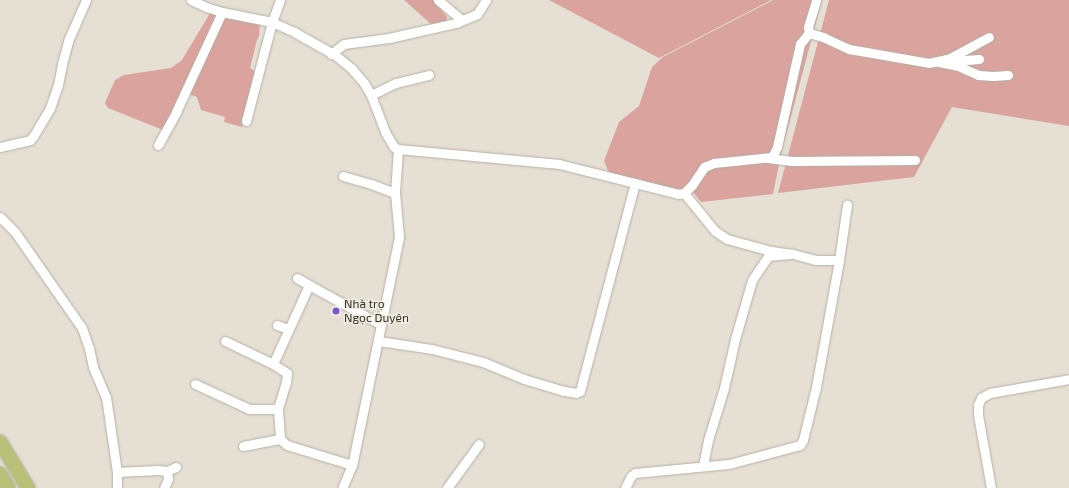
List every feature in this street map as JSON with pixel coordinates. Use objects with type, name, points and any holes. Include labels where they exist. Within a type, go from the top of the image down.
[{"type":"main road","points":[[0,442],[28,488]]},
{"type":"main road","points":[[0,474],[8,488]]},
{"type":"street","points":[[0,147],[30,140],[50,108],[58,85],[68,41],[86,0]]},
{"type":"street","points":[[192,0],[206,7],[222,12],[272,22],[294,32],[351,68],[364,83],[371,95],[385,132],[391,143],[398,149],[559,164],[678,194],[684,193],[692,185],[704,167],[714,163],[768,158],[792,161],[915,160]]},
{"type":"street","points":[[246,121],[272,22],[280,0]]},
{"type":"street","points":[[438,0],[462,20]]},
{"type":"street","points":[[331,54],[344,44],[428,30],[462,20],[477,14],[486,0]]},
{"type":"street","points":[[768,158],[772,157],[777,147],[800,44],[809,33],[808,27],[816,0]]},
{"type":"street","points":[[158,145],[176,112],[222,12]]},
{"type":"street","points":[[809,33],[854,50],[915,62],[979,59]]},
{"type":"street","points":[[939,62],[989,37]]},
{"type":"street","points":[[939,62],[958,66],[978,75],[1008,75]]},
{"type":"street","points":[[371,95],[396,83],[429,75]]},
{"type":"street","points":[[342,488],[352,464],[379,341],[380,324],[399,237],[395,193],[398,149]]},
{"type":"street","points":[[343,176],[395,193]]},
{"type":"street","points":[[379,341],[432,349],[483,362],[524,379],[564,391],[576,393],[580,391],[635,183]]},
{"type":"street","points":[[684,193],[715,232],[727,239],[771,251],[793,254],[815,260],[839,260]]},
{"type":"street","points":[[625,488],[631,476],[635,473],[741,462],[800,445],[803,440],[816,387],[839,260],[847,205]]},
{"type":"street","points":[[0,216],[15,232],[82,328],[93,367],[106,397],[118,488]]},
{"type":"street","points":[[702,466],[752,280],[768,256],[793,254]]},
{"type":"street","points":[[297,278],[380,324]]},
{"type":"street","points":[[273,364],[309,285]]},
{"type":"street","points":[[277,325],[288,330]]},
{"type":"street","points":[[225,342],[273,364],[285,371],[288,375],[278,409],[280,439],[287,445],[352,464]]},
{"type":"street","points":[[991,488],[978,415],[978,405],[981,398],[990,393],[1069,379]]},
{"type":"street","points":[[196,384],[249,409],[278,409]]},
{"type":"street","points":[[243,446],[280,439]]},
{"type":"street","points":[[447,488],[479,444]]},
{"type":"street","points":[[117,472],[167,471],[176,467]]},
{"type":"street","points":[[164,488],[168,478],[167,471]]},
{"type":"shaded area","points":[[404,0],[433,0],[447,17],[446,22],[432,25]]},
{"type":"shaded area","points":[[549,0],[771,0],[659,58]]},
{"type":"shaded area","points":[[773,0],[822,0],[782,150],[773,194],[701,202],[694,193],[677,191],[609,173],[604,161],[619,122],[639,106],[652,67],[663,57]]},
{"type":"shaded area","points":[[829,0],[1069,0],[1069,126],[952,107],[914,177],[778,193]]},
{"type":"shaded area","points":[[210,13],[260,22],[259,37],[250,68],[256,72],[242,127],[224,122],[225,117],[201,110],[197,97],[183,92],[163,130],[108,108],[105,103],[115,80],[124,75],[171,68],[182,60]]},
{"type":"place","name":"Nhà trọ Ngọc Duyên","points":[[336,311]]}]
